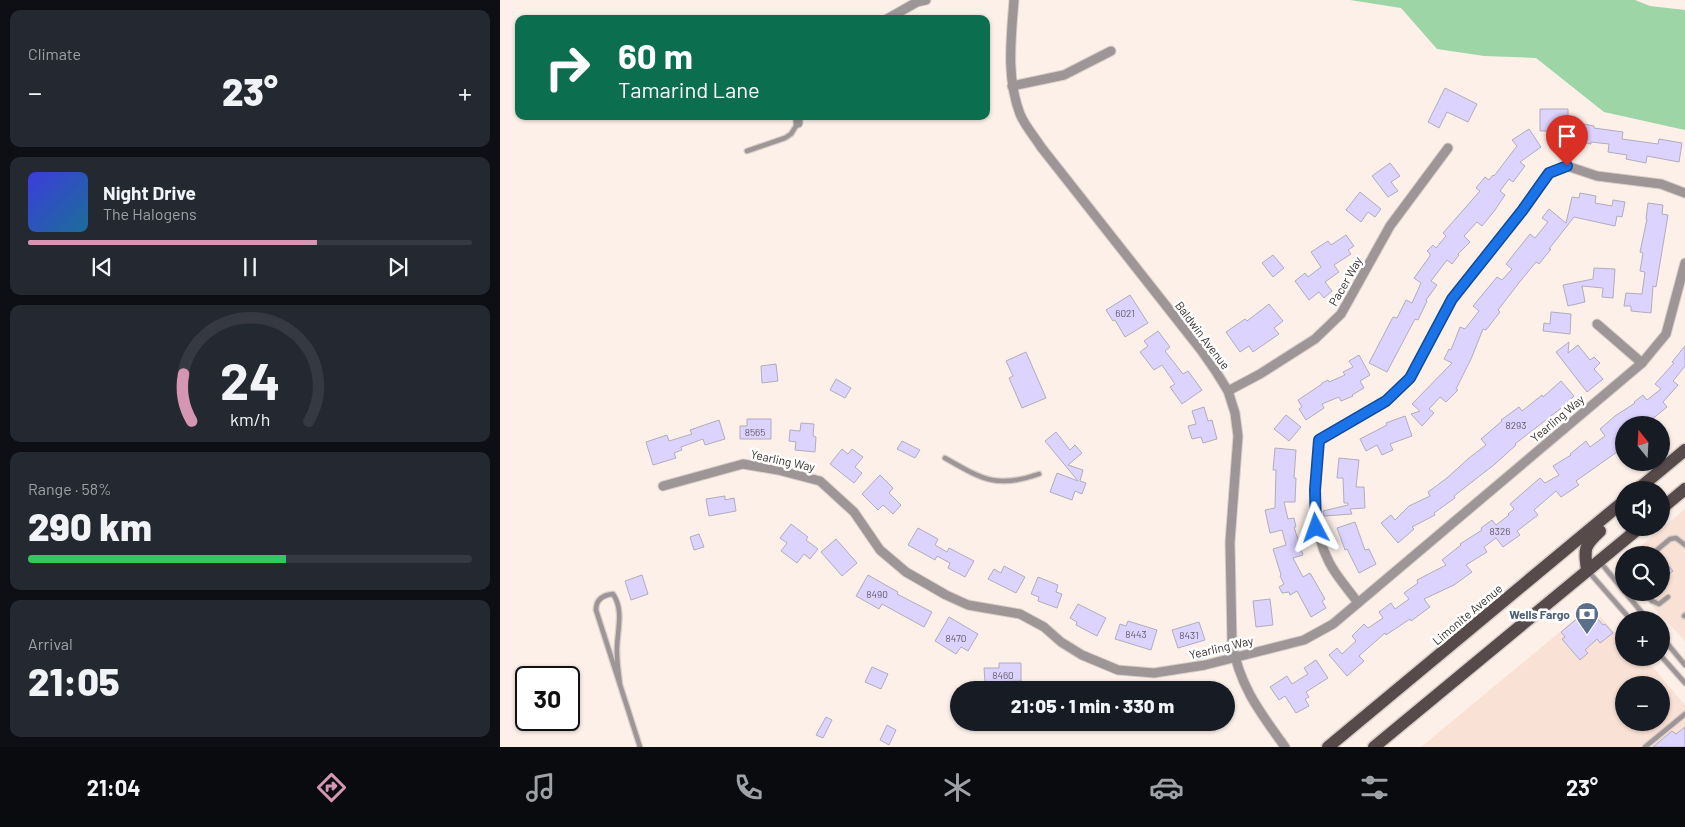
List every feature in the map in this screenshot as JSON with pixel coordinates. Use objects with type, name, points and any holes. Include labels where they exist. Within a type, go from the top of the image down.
[{"type":"main road","points":[[1648,481],[1684,451]]},
{"type":"main road","points":[[1660,481],[1676,467],[1684,451]]},
{"type":"main road","points":[[1670,502],[1685,489]]},
{"type":"main road","name":"Limonite Avenue","points":[[1328,747],[1615,508]]},
{"type":"main road","points":[[1587,570],[1584,554],[1588,542],[1615,520]]},
{"type":"main road","points":[[1374,747],[1629,536]]},
{"type":"street","points":[[894,15],[917,2],[926,0]]},
{"type":"street","name":"Baldwin Avenue","points":[[1012,0],[1010,65],[1012,86],[1021,116],[1041,147],[1201,350],[1216,370],[1228,391],[1235,413],[1238,436],[1230,542],[1231,616],[1235,657],[1243,683],[1255,705],[1285,747]]},
{"type":"street","points":[[1012,86],[1064,75],[1112,51]]},
{"type":"street","name":"Pacer Way","points":[[1228,391],[1260,374],[1315,339],[1341,314],[1390,226],[1448,148]]},
{"type":"street","points":[[1358,603],[1329,562],[1316,528],[1315,490],[1319,440],[1386,401],[1410,378],[1452,299],[1522,211],[1549,173],[1567,166],[1597,176],[1661,184],[1685,193]]},
{"type":"street","name":"Yearling Way","points":[[663,486],[743,464],[778,470],[820,481],[854,512],[880,550],[906,572],[946,595],[968,604],[1020,614],[1044,627],[1061,642],[1082,655],[1118,670],[1154,673],[1205,665],[1304,640],[1333,624],[1642,363],[1666,334],[1683,282],[1685,264]]},
{"type":"street","points":[[1597,324],[1642,363]]},
{"type":"lane","points":[[748,150],[786,138],[791,134],[798,120]]},
{"type":"lane","points":[[945,458],[989,481],[1008,482],[1039,474]]},
{"type":"lane","points":[[1662,546],[1670,539],[1676,538],[1685,545]]},
{"type":"lane","points":[[1599,560],[1615,580]]},
{"type":"lane","points":[[1587,570],[1623,611]]},
{"type":"lane","points":[[620,685],[617,652],[618,605],[613,594],[604,595],[600,599],[596,610],[620,685],[640,747]]},
{"type":"lane","points":[[1632,601],[1641,611]]},
{"type":"lane","points":[[1652,601],[1659,604],[1663,601]]},
{"type":"lane","points":[[1670,647],[1685,665]]},
{"type":"lane","points":[[1670,666],[1685,683]]},
{"type":"lane","points":[[1645,747],[1685,714]]},
{"type":"shaded area","points":[[1685,509],[1685,641],[1670,625],[1670,611],[1657,611],[1648,601],[1670,601],[1670,546],[1641,546],[1653,536],[1670,536],[1670,522]]},
{"type":"shaded area","points":[[1588,602],[1615,633],[1615,666],[1652,666],[1660,676],[1615,676],[1615,731],[1670,731],[1670,687],[1685,705],[1685,747],[1421,747],[1578,617],[1575,613]]},
{"type":"green space","points":[[1350,0],[1635,0],[1650,6],[1685,10],[1685,130],[1604,112],[1536,58],[1484,56],[1437,49],[1401,8]]},
{"type":"building","points":[[1445,88],[1477,104],[1468,122],[1447,112],[1439,128],[1428,122]]},
{"type":"building","points":[[1540,109],[1568,109],[1568,121],[1594,126],[1594,128],[1623,132],[1622,139],[1658,144],[1659,139],[1682,143],[1679,162],[1647,156],[1646,163],[1626,159],[1627,155],[1608,152],[1609,144],[1551,140],[1551,131],[1540,131]]},
{"type":"building","points":[[1529,129],[1541,147],[1520,162],[1525,166],[1513,182],[1509,179],[1500,191],[1505,195],[1495,210],[1482,226],[1477,222],[1464,236],[1470,242],[1458,254],[1452,264],[1447,260],[1431,281],[1437,285],[1426,300],[1418,320],[1415,319],[1387,372],[1369,363],[1393,317],[1397,318],[1406,300],[1412,303],[1421,283],[1414,278],[1430,256],[1427,251],[1433,245],[1436,248],[1446,236],[1443,233],[1480,191],[1476,188],[1485,177],[1489,180],[1494,176],[1517,146],[1512,140]]},
{"type":"building","points":[[1390,163],[1400,176],[1391,182],[1398,191],[1388,197],[1372,176]]},
{"type":"building","points":[[1360,192],[1381,209],[1375,217],[1368,212],[1361,222],[1346,210]]},
{"type":"building","points":[[1580,193],[1596,196],[1595,203],[1612,206],[1613,200],[1625,202],[1622,217],[1617,216],[1615,226],[1574,217],[1539,264],[1536,262],[1518,284],[1498,310],[1500,312],[1486,330],[1483,329],[1456,389],[1458,390],[1446,402],[1440,397],[1429,409],[1434,413],[1422,426],[1411,414],[1420,411],[1412,404],[1452,363],[1444,359],[1449,349],[1451,350],[1460,327],[1465,329],[1479,311],[1473,306],[1497,277],[1502,280],[1512,269],[1506,264],[1530,234],[1535,238],[1548,222],[1542,218],[1549,209],[1566,223],[1572,197],[1579,198]]},
{"type":"building","points":[[1648,203],[1663,205],[1662,214],[1668,215],[1656,287],[1653,286],[1651,313],[1631,311],[1631,306],[1624,306],[1626,293],[1642,294],[1645,272],[1640,271],[1643,253],[1640,252],[1647,219]]},
{"type":"building","points":[[1346,235],[1354,246],[1348,250],[1351,254],[1334,265],[1339,272],[1325,282],[1332,291],[1324,298],[1319,292],[1309,300],[1295,281],[1305,273],[1308,277],[1321,267],[1311,252],[1328,241],[1331,245]]},
{"type":"building","points":[[1273,255],[1284,268],[1273,277],[1262,263]]},
{"type":"building","points":[[1594,268],[1615,269],[1613,298],[1602,297],[1603,288],[1582,286],[1585,302],[1568,306],[1563,285],[1593,279]]},
{"type":"building","points":[[1130,295],[1148,323],[1125,337],[1115,320],[1113,321],[1106,310]]},
{"type":"building","points":[[1269,304],[1283,321],[1274,328],[1279,334],[1253,352],[1249,346],[1240,352],[1226,332],[1245,319],[1247,321]]},
{"type":"building","points":[[1551,312],[1571,314],[1570,334],[1543,331],[1544,323],[1550,324]]},
{"type":"building","points":[[1158,331],[1170,347],[1165,351],[1183,374],[1188,371],[1202,390],[1182,404],[1170,387],[1175,384],[1162,365],[1154,370],[1140,352],[1148,346],[1144,341]]},
{"type":"building","points":[[1569,342],[1568,353],[1578,345],[1590,360],[1594,357],[1600,363],[1594,369],[1603,379],[1587,392],[1556,352]]},
{"type":"building","points":[[1685,346],[1685,366],[1673,381],[1678,385],[1663,402],[1667,407],[1656,416],[1615,416],[1635,403],[1643,395],[1647,400],[1661,389],[1655,384],[1674,363],[1672,362]]},
{"type":"building","points":[[1026,352],[1046,398],[1022,408],[1009,378],[1013,376],[1006,361]]},
{"type":"building","points":[[1359,355],[1370,375],[1360,381],[1364,388],[1353,396],[1341,401],[1339,397],[1322,404],[1324,408],[1306,420],[1299,409],[1302,407],[1298,400],[1322,383],[1345,375],[1343,372],[1353,367],[1349,361]]},
{"type":"building","points":[[776,364],[778,381],[762,383],[761,366]]},
{"type":"building","points":[[836,379],[851,388],[845,398],[830,390]]},
{"type":"building","points":[[1561,381],[1574,396],[1515,444],[1495,464],[1454,496],[1455,498],[1434,513],[1435,515],[1412,527],[1414,529],[1398,543],[1381,523],[1391,515],[1395,520],[1409,506],[1430,496],[1428,492],[1486,445],[1481,439],[1501,420],[1519,407],[1522,411],[1542,395],[1543,397]]},
{"type":"building","points":[[1204,407],[1208,421],[1212,420],[1217,439],[1203,443],[1201,437],[1192,439],[1188,426],[1196,424],[1192,411]]},
{"type":"building","points":[[1286,415],[1301,427],[1289,441],[1274,429]]},
{"type":"building","points":[[1405,416],[1412,436],[1390,444],[1393,450],[1382,455],[1377,445],[1366,451],[1360,439],[1387,425],[1386,423]]},
{"type":"building","points":[[1615,416],[1615,453],[1576,481],[1579,485],[1561,497],[1556,491],[1534,510],[1538,515],[1517,531],[1520,535],[1503,547],[1496,538],[1484,547],[1487,552],[1466,565],[1472,572],[1454,585],[1424,599],[1430,607],[1411,621],[1410,619],[1386,635],[1385,633],[1359,656],[1364,661],[1347,676],[1329,655],[1337,648],[1342,654],[1356,641],[1352,636],[1364,624],[1368,628],[1383,618],[1379,612],[1391,603],[1395,609],[1409,599],[1404,593],[1418,583],[1417,580],[1446,565],[1442,560],[1460,544],[1482,530],[1481,528],[1492,520],[1496,525],[1509,515],[1514,509],[1510,504],[1540,478],[1545,483],[1559,475],[1553,466],[1571,455],[1586,441],[1590,447],[1605,436],[1600,429]]},
{"type":"building","points":[[747,419],[771,419],[771,439],[740,439],[740,426],[747,426]]},
{"type":"building","points":[[719,420],[725,439],[705,445],[703,439],[681,447],[682,450],[674,453],[676,458],[653,465],[646,442],[667,435],[669,441],[692,434],[690,430]]},
{"type":"building","points":[[801,423],[814,424],[813,436],[816,437],[815,452],[795,450],[796,442],[789,441],[790,430],[800,431]]},
{"type":"building","points":[[1056,432],[1070,450],[1075,445],[1082,453],[1068,465],[1083,470],[1080,481],[1086,483],[1082,494],[1075,491],[1072,500],[1050,492],[1057,473],[1078,481],[1045,441]]},
{"type":"building","points":[[902,441],[920,450],[915,458],[897,449]]},
{"type":"building","points":[[1275,448],[1296,450],[1295,502],[1284,502],[1288,519],[1294,518],[1296,527],[1294,527],[1303,555],[1293,558],[1303,577],[1310,573],[1325,599],[1322,601],[1326,608],[1311,617],[1297,591],[1290,595],[1289,592],[1282,593],[1279,587],[1284,584],[1273,549],[1286,545],[1282,530],[1270,533],[1265,510],[1275,508],[1276,470],[1273,470]]},
{"type":"building","points":[[842,449],[848,454],[852,449],[863,457],[855,467],[862,473],[854,483],[830,464]]},
{"type":"building","points":[[1339,458],[1359,460],[1356,487],[1364,487],[1365,508],[1350,509],[1352,514],[1324,516],[1323,511],[1348,505],[1348,503],[1344,503],[1343,478],[1337,478]]},
{"type":"building","points":[[880,475],[893,488],[889,493],[901,505],[893,514],[883,505],[878,510],[862,494]]},
{"type":"building","points":[[725,496],[725,500],[734,498],[736,511],[709,516],[706,499]]},
{"type":"building","points":[[1355,522],[1365,550],[1369,549],[1376,564],[1359,573],[1347,549],[1345,550],[1337,528]]},
{"type":"building","points":[[791,524],[808,537],[806,540],[818,549],[810,559],[804,554],[797,563],[781,551],[787,543],[780,538]]},
{"type":"building","points":[[918,528],[938,539],[935,545],[947,552],[949,548],[974,561],[965,577],[948,568],[950,563],[937,556],[935,560],[908,545]]},
{"type":"building","points":[[699,534],[704,547],[694,550],[690,537]]},
{"type":"building","points":[[836,539],[857,563],[842,576],[821,552]]},
{"type":"building","points":[[1004,566],[1025,577],[1016,593],[988,579],[994,569],[1001,573]]},
{"type":"building","points":[[642,575],[648,594],[631,600],[625,581]]},
{"type":"building","points":[[868,575],[898,592],[897,594],[932,612],[924,627],[882,604],[879,609],[856,596]]},
{"type":"building","points":[[1038,577],[1058,585],[1056,592],[1062,594],[1057,608],[1038,601],[1039,597],[1031,594]]},
{"type":"building","points":[[1270,599],[1273,625],[1256,627],[1253,601]]},
{"type":"building","points":[[1078,604],[1106,618],[1097,636],[1076,625],[1077,622],[1070,618]]},
{"type":"building","name":"Wells Fargo","points":[[1586,605],[1603,625],[1605,624],[1613,633],[1600,643],[1597,639],[1585,650],[1588,653],[1580,660],[1562,639],[1565,637],[1561,632],[1580,616],[1577,613]]},
{"type":"building","points":[[949,617],[978,634],[968,651],[961,647],[956,654],[935,641]]},
{"type":"building","points":[[1128,621],[1157,630],[1151,650],[1115,639],[1120,624],[1126,626]]},
{"type":"building","points":[[1199,622],[1205,640],[1178,648],[1172,630]]},
{"type":"building","points":[[1316,660],[1328,678],[1306,692],[1309,697],[1305,699],[1309,706],[1296,713],[1285,696],[1279,700],[1270,687],[1287,676],[1292,684],[1308,674],[1304,668]]},
{"type":"building","points":[[999,663],[1021,663],[1021,681],[985,681],[984,668],[999,668]]},
{"type":"building","points":[[872,667],[888,674],[881,689],[865,682]]},
{"type":"building","points":[[826,717],[832,720],[823,738],[816,735]]},
{"type":"building","points":[[887,725],[896,730],[889,745],[880,740]]},
{"type":"building","points":[[1685,727],[1685,747],[1653,747],[1672,731],[1676,734]]},
{"type":"place","name":"Wells Fargo","points":[[1587,635]]},
{"type":"route","points":[[1316,528],[1314,508],[1319,440],[1386,401],[1410,378],[1452,299],[1522,211],[1549,173],[1567,166]]}]
